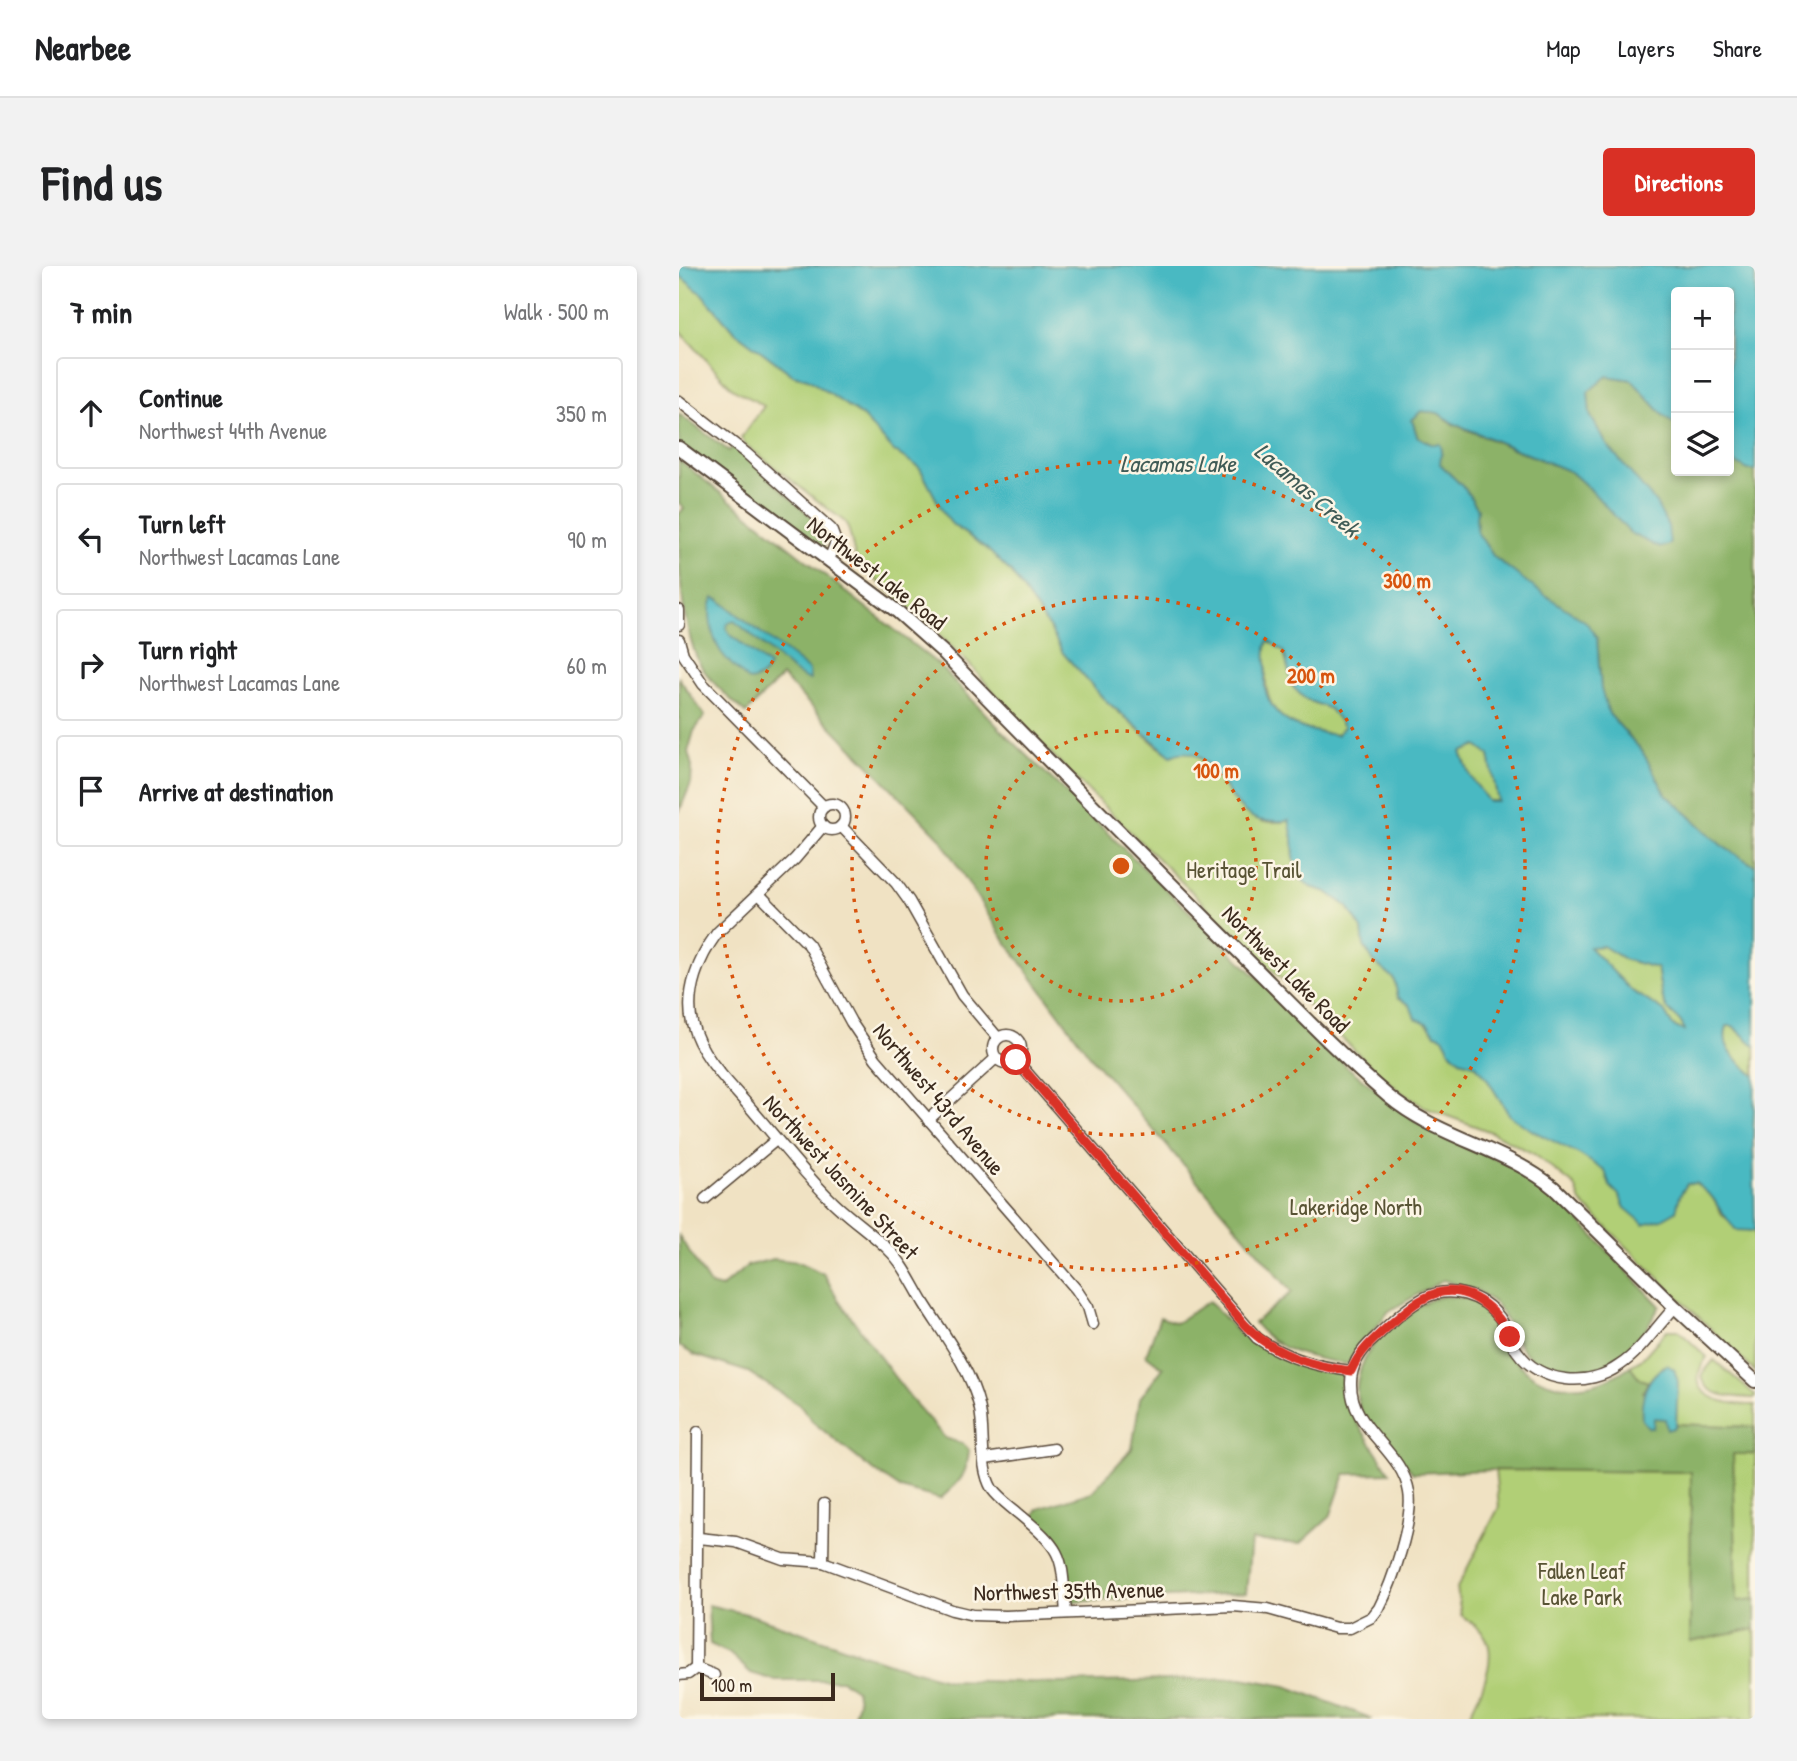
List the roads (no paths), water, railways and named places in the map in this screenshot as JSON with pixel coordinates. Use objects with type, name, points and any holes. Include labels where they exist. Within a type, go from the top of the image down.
[{"type":"main road","name":"Northwest Lake Road","points":[[679,449],[898,612],[944,653],[1275,988],[1390,1097],[1434,1127],[1518,1162],[1536,1173],[1755,1381]]},
{"type":"street","points":[[679,401],[747,454],[831,529],[836,542],[829,560]]},
{"type":"street","points":[[679,610],[679,625]]},
{"type":"street","points":[[679,640],[683,654],[703,684],[824,807]]},
{"type":"street","points":[[833,803],[842,808],[845,817],[841,826],[832,830],[823,826],[819,815],[824,807],[833,803]]},
{"type":"street","name":"Northwest Jasmine Street","points":[[823,826],[759,894],[717,933],[707,947],[692,990],[692,1020],[700,1042],[712,1062],[776,1140],[831,1200],[889,1250],[904,1269],[973,1385],[980,1409],[989,1482],[996,1494],[1045,1535],[1058,1553],[1064,1574],[1066,1614]]},
{"type":"street","points":[[841,826],[896,883],[962,995],[998,1038]]},
{"type":"street","name":"Northwest 43rd Avenue","points":[[759,894],[809,945],[867,1047],[1076,1289],[1088,1307],[1093,1324]]},
{"type":"street","points":[[1009,1035],[1019,1041],[1021,1052],[1016,1060],[1007,1064],[996,1058],[993,1047],[998,1038],[1009,1035]]},
{"type":"street","points":[[929,1120],[996,1058]]},
{"type":"street","points":[[1016,1060],[1257,1338],[1294,1358],[1351,1371],[1359,1356],[1374,1339],[1423,1298],[1437,1293],[1460,1293],[1482,1301],[1500,1319],[1527,1362],[1554,1377],[1574,1380],[1601,1376],[1621,1365],[1675,1307]]},
{"type":"street","points":[[705,1199],[776,1140]]},
{"type":"street","name":"Northwest 35th Avenue","points":[[699,1538],[736,1542],[783,1559],[823,1562],[963,1613],[986,1616],[1066,1614],[1233,1606],[1268,1609],[1336,1628],[1350,1628],[1365,1621],[1379,1608],[1383,1600],[1409,1518],[1410,1494],[1401,1469],[1362,1422],[1351,1391],[1351,1371]]},
{"type":"street","points":[[696,1668],[698,1432]]},
{"type":"street","points":[[985,1460],[1054,1449]]},
{"type":"street","points":[[823,1562],[824,1504]]},
{"type":"street","points":[[679,1675],[688,1674],[696,1668]]},
{"type":"street","points":[[696,1668],[714,1675]]},
{"type":"water","name":"Lacamas Lake","points":[[679,266],[1755,266],[1755,470],[1748,470],[1734,462],[1734,287],[1671,287],[1671,421],[1632,380],[1607,376],[1588,392],[1590,415],[1607,445],[1656,503],[1668,526],[1670,544],[1660,548],[1630,533],[1571,472],[1453,423],[1438,413],[1421,411],[1412,420],[1417,436],[1431,444],[1440,444],[1440,464],[1465,489],[1478,509],[1477,532],[1494,557],[1586,622],[1597,638],[1601,689],[1609,714],[1642,751],[1666,794],[1722,846],[1755,866],[1755,1046],[1733,1026],[1727,1026],[1725,1034],[1732,1055],[1755,1076],[1755,1231],[1735,1230],[1712,1197],[1696,1183],[1687,1184],[1680,1195],[1676,1211],[1662,1219],[1644,1224],[1625,1208],[1619,1195],[1610,1186],[1605,1171],[1510,1116],[1484,1074],[1474,1064],[1460,1060],[1451,1052],[1443,1037],[1436,1034],[1427,1023],[1415,1018],[1410,1005],[1398,997],[1394,979],[1374,962],[1364,946],[1362,929],[1348,907],[1327,892],[1311,887],[1299,877],[1289,820],[1268,821],[1254,818],[1242,809],[1200,757],[1187,753],[1171,756],[1103,698],[1063,653],[1049,627],[1011,572],[986,548],[952,524],[944,514],[920,468],[894,451],[862,416],[808,379],[793,375],[733,330],[703,295],[679,275]],"holes":[[[1268,640],[1284,652],[1293,687],[1305,699],[1330,709],[1344,727],[1337,735],[1292,724],[1275,710],[1265,688]],[[1477,746],[1489,755],[1498,801],[1488,801],[1470,776],[1461,752]],[[1603,946],[1626,960],[1657,968],[1665,1004],[1682,1024],[1684,1031],[1673,1026],[1664,1011],[1632,991],[1589,947]]]},
{"type":"water","points":[[714,598],[809,670],[810,680],[785,664],[734,621],[728,623],[726,628],[731,635],[769,666],[761,676],[749,681],[724,656],[715,640],[710,617]]},
{"type":"water","points":[[1667,1365],[1674,1369],[1678,1382],[1676,1424],[1674,1428],[1667,1430],[1665,1419],[1654,1418],[1653,1428],[1649,1428],[1642,1420],[1643,1396],[1649,1381]]},
{"type":"water label","name":"Lacamas Creek","points":[[1307,490]]},
{"type":"park label","name":"Heritage Trail","points":[[1244,870]]},
{"type":"park label","name":"Lakeridge North","points":[[1356,1207]]},
{"type":"park label","name":"Fallen Leaf Lake Park","points":[[1582,1584]]}]
